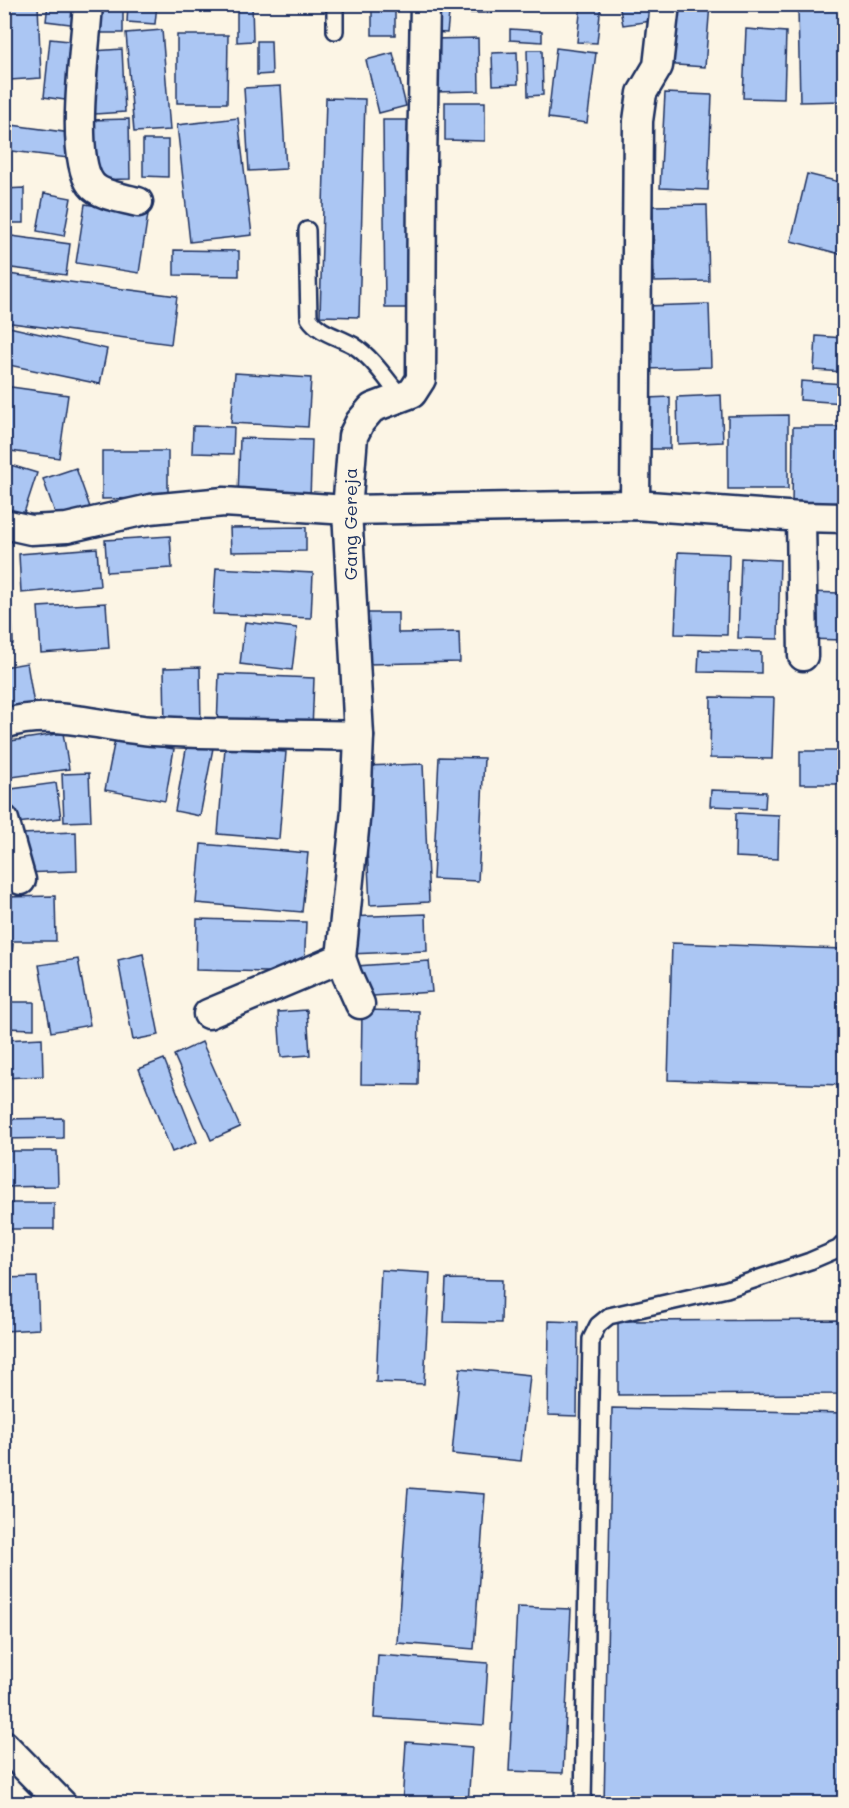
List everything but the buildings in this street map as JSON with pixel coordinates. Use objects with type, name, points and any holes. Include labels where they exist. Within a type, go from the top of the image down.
[{"type":"street","points":[[88,4],[80,122],[82,163],[91,184],[98,191],[138,202]]},
{"type":"street","name":"Gang Gereja","points":[[360,1004],[341,958],[356,810],[359,736],[347,510],[353,436],[360,422],[372,408],[412,393],[421,379],[422,161],[426,4]]},
{"type":"street","points":[[635,505],[638,121],[642,93],[658,66],[665,4]]},
{"type":"street","points":[[4,524],[31,530],[67,528],[150,508],[224,502],[347,510],[635,505],[844,518]]},
{"type":"street","points":[[801,517],[803,656]]},
{"type":"street","points":[[4,724],[57,718],[152,730],[359,736]]},
{"type":"street","points":[[4,820],[21,880]]},
{"type":"street","points":[[208,1014],[341,958]]},
{"type":"street","points":[[4,1745],[59,1802]]},
{"type":"lane","points":[[335,4],[335,31]]},
{"type":"lane","points":[[307,230],[309,318],[314,326],[352,345],[370,359],[401,398]]},
{"type":"lane","points":[[583,1803],[591,1339],[598,1325],[609,1316],[727,1289],[810,1261],[838,1249],[844,1243]]}]
